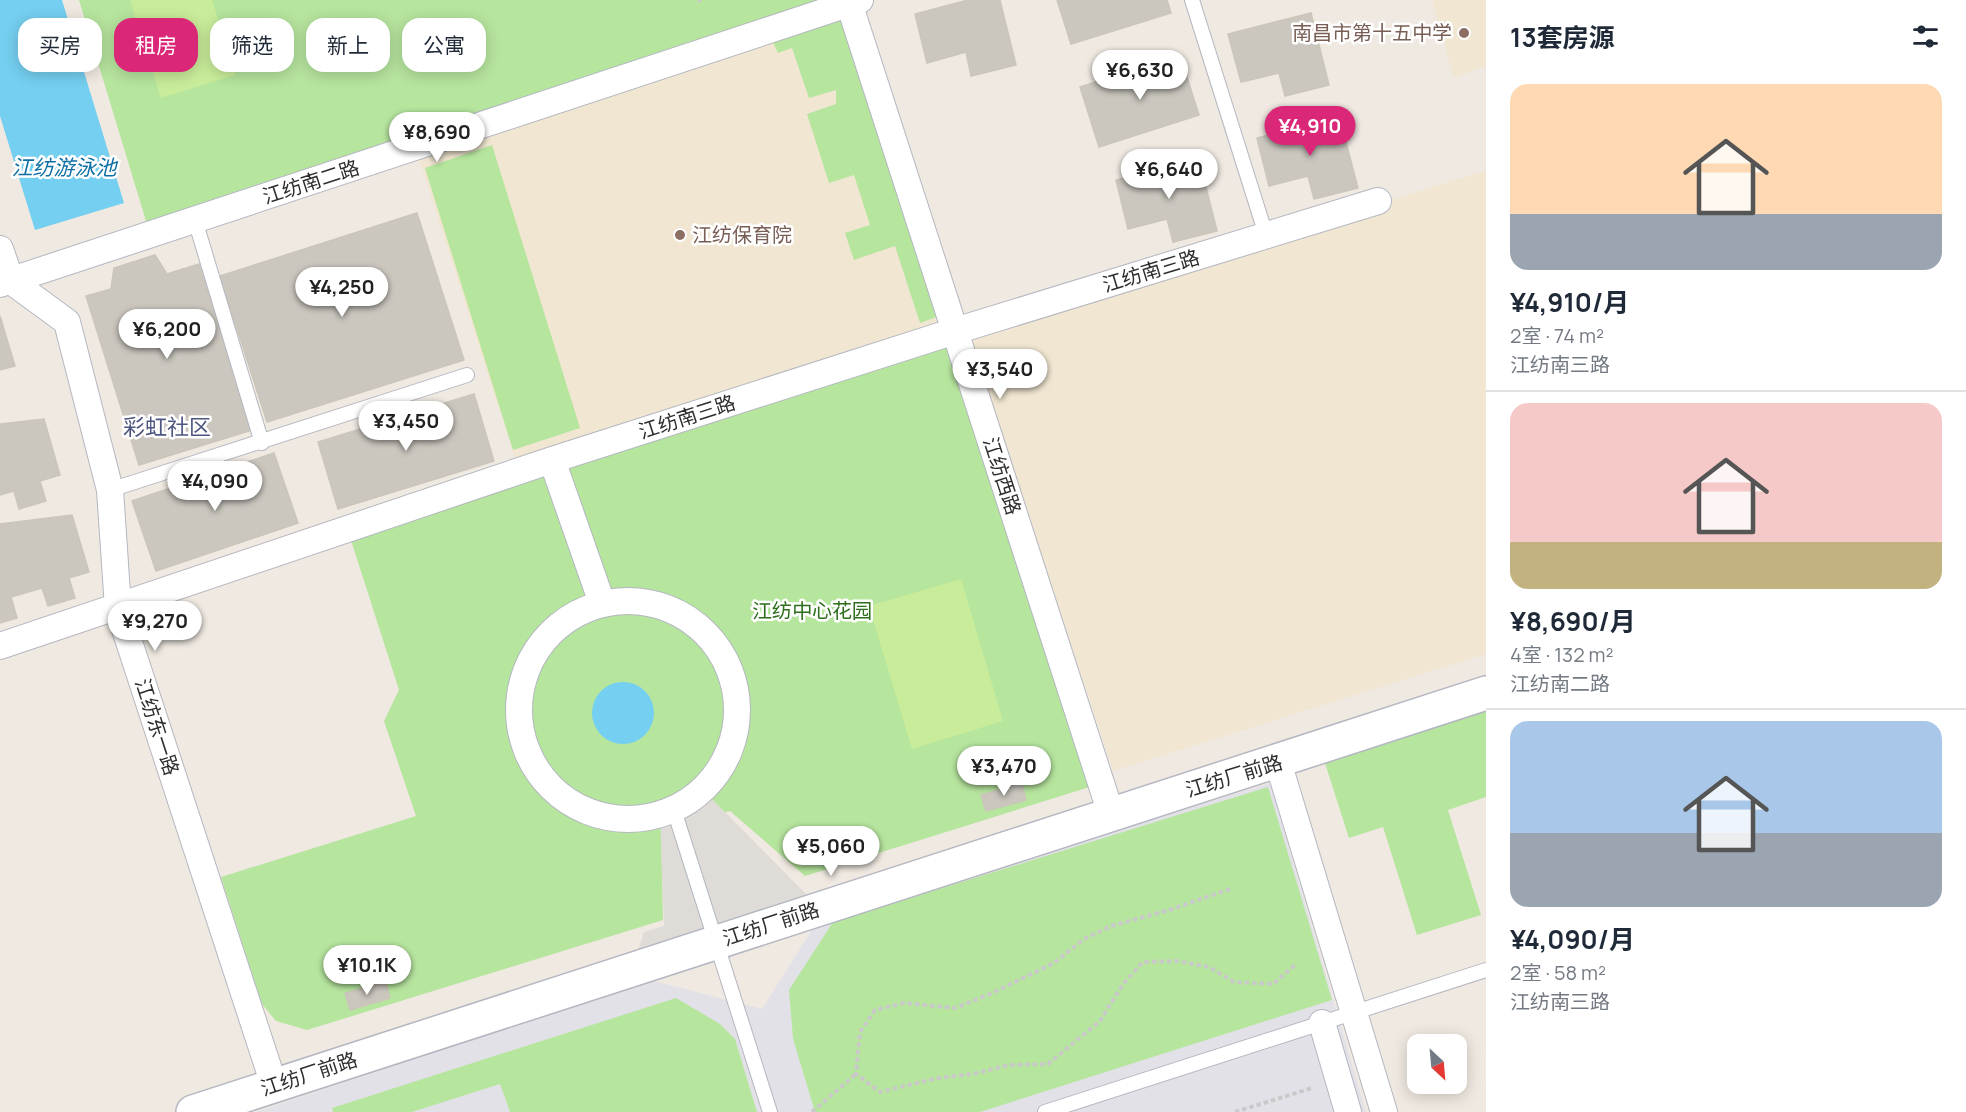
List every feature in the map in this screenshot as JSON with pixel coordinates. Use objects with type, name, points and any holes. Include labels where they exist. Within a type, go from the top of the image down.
[{"type":"main road","name":"江纺厂前路","points":[[193,1112],[1486,693]]},
{"type":"street","name":"江纺南二路","points":[[5,283],[852,1]]},
{"type":"street","name":"江纺西路","points":[[852,1],[955,331],[1111,814]]},
{"type":"street","name":"江纺南三路","points":[[0,646],[552,460],[955,331],[1378,201]]},
{"type":"street","points":[[0,249],[5,283]]},
{"type":"street","name":"江纺东一路","points":[[5,283],[67,322],[110,490],[118,608],[274,1085]]},
{"type":"street","points":[[552,460],[602,603]]},
{"type":"street","points":[[638,600],[673,610],[703,629],[725,657],[736,691],[737,727],[725,761],[703,790],[674,810],[638,819],[602,817],[576,807],[568,803],[541,779],[523,746],[517,710],[523,674],[541,642],[568,617],[602,603],[638,600]]},
{"type":"street","points":[[1278,762],[1384,1112]]},
{"type":"street","points":[[1322,1023],[1348,1112]]},
{"type":"lane","points":[[1192,0],[1266,236]]},
{"type":"lane","points":[[195,220],[262,443]]},
{"type":"lane","points":[[110,490],[262,443],[467,375]]},
{"type":"lane","points":[[674,810],[714,942],[770,1112]]},
{"type":"lane","points":[[1045,1112],[1486,970]]},
{"type":"path","points":[[812,1112],[856,1074],[860,1032],[875,1010],[904,1003],[955,1008],[1054,963],[1084,939],[1111,926],[1169,910],[1230,889]]},
{"type":"path","points":[[856,1074],[880,1092],[938,1078],[973,1074],[1009,1065],[1048,1064],[1100,1021],[1123,984],[1143,962],[1178,961],[1209,968],[1234,982],[1273,984],[1295,965]]},
{"type":"path","points":[[1235,1112],[1338,1079]]},
{"type":"shaded area","name":"南昌市第十五中学","points":[[1432,0],[1486,0],[1486,66],[1454,78]]},
{"type":"shaded area","name":"江纺保育院","points":[[845,10],[944,321],[516,462],[416,150]]},
{"type":"shaded area","points":[[1486,170],[1486,654],[1113,771],[969,334]]},
{"type":"shaded area","points":[[1270,783],[1366,1112],[256,1112],[650,980],[762,1009],[815,925]]},
{"type":"shaded area","points":[[703,790],[820,908],[632,968],[644,932],[664,926],[660,814],[674,810]]},
{"type":"green space","points":[[79,0],[848,0],[149,231],[101,72],[102,18],[84,18]]},
{"type":"green space","points":[[130,0],[212,0],[218,18],[210,18],[210,72],[234,72],[235,75],[161,98],[153,72],[198,72],[198,18],[136,18]]},
{"type":"green space","points":[[839,16],[939,316],[920,323],[895,246],[854,260],[845,233],[870,225],[854,175],[829,183],[807,114],[836,104],[836,90],[809,98],[792,48],[778,53],[771,38]]},
{"type":"green space","points":[[492,145],[580,428],[513,450],[425,168]]},
{"type":"green space","name":"江纺中心花园","points":[[948,341],[1096,785],[805,876],[730,811],[661,832],[663,920],[307,1030],[276,1021],[262,1004],[221,877],[416,816],[384,721],[399,690],[349,534]]},
{"type":"green space","points":[[961,579],[1003,721],[912,749],[869,606]]},
{"type":"green space","points":[[1486,702],[1486,797],[1448,810],[1481,915],[1417,935],[1383,827],[1349,838],[1322,754]]},
{"type":"green space","points":[[1268,787],[1332,1000],[980,1112],[815,1112],[793,1039],[789,990],[833,922]]},
{"type":"green space","points":[[676,998],[720,1024],[735,1039],[757,1112],[510,1112],[500,1084],[412,1112],[333,1112],[332,1108]]},
{"type":"water","name":"江纺游泳池","points":[[0,0],[62,0],[67,18],[18,18],[18,72],[84,72],[124,203],[35,230],[0,116]]},
{"type":"water","points":[[623,682],[635,684],[645,691],[652,701],[654,713],[652,725],[645,735],[635,742],[623,744],[611,742],[601,735],[594,725],[592,713],[594,701],[601,691],[611,684]]},
{"type":"building","points":[[968,0],[1000,0],[1016,65],[971,76],[966,52],[927,63],[915,14]]},
{"type":"building","points":[[1057,0],[1167,0],[1171,13],[1071,44]]},
{"type":"building","points":[[1311,13],[1329,85],[1285,96],[1279,73],[1241,82],[1228,34]]},
{"type":"building","points":[[1180,55],[1199,115],[1099,147],[1080,87]]},
{"type":"building","points":[[1339,116],[1358,188],[1314,199],[1308,176],[1269,186],[1257,138]]},
{"type":"building","points":[[1199,159],[1217,231],[1173,242],[1167,219],[1128,229],[1116,180]]},
{"type":"building","points":[[417,213],[464,360],[267,422],[220,276]]},
{"type":"building","points":[[155,255],[167,274],[199,264],[252,430],[139,465],[86,296],[111,289],[114,268]]},
{"type":"building","points":[[0,316],[15,366],[0,370]]},
{"type":"building","points":[[474,394],[494,461],[338,509],[318,442]]},
{"type":"building","points":[[44,419],[60,475],[40,481],[46,501],[19,509],[14,491],[0,495],[0,424]]},
{"type":"building","points":[[274,453],[298,523],[156,571],[132,501]]},
{"type":"building","points":[[72,515],[89,572],[69,578],[75,598],[48,606],[42,588],[11,597],[17,618],[0,623],[0,524]]},
{"type":"building","points":[[1022,783],[1026,800],[986,811],[981,795]]},
{"type":"building","points":[[386,982],[390,998],[350,1010],[345,993]]},
{"type":"place","name":"南昌市第十五中学","points":[[1464,33]]},
{"type":"place","name":"江纺保育院","points":[[680,235]]},
{"type":"district","name":"彩虹社区","points":[[167,427]]}]
